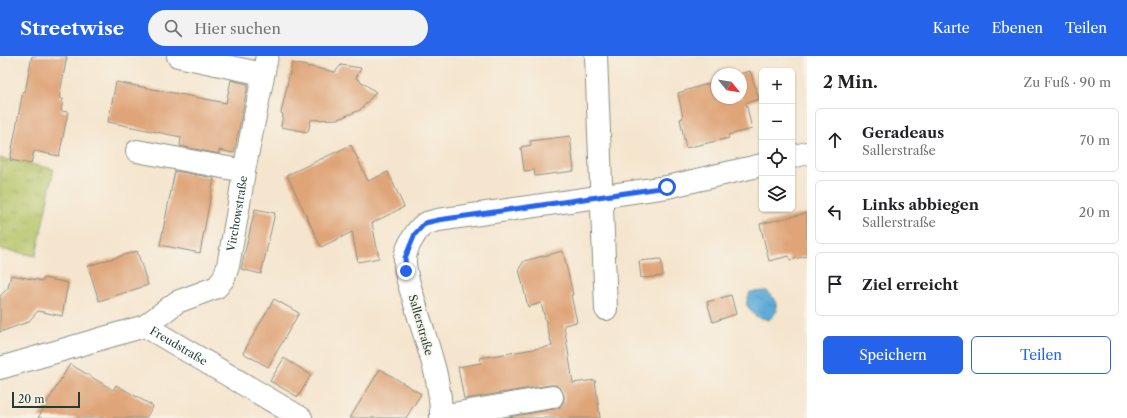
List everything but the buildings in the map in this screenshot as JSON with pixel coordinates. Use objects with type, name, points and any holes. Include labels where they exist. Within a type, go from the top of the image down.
[{"type":"street","points":[[178,56],[265,65]]},
{"type":"street","points":[[596,56],[606,309]]},
{"type":"street","name":"Virchowstraße","points":[[145,326],[177,302],[217,287],[224,278],[265,65]]},
{"type":"street","points":[[138,151],[244,171]]},
{"type":"street","points":[[795,156],[807,153]]},
{"type":"street","name":"Sallerstraße","points":[[441,417],[436,373],[425,340],[406,271],[405,258],[415,234],[425,223],[667,187],[759,166]]},
{"type":"street","name":"Freudstraße","points":[[0,368],[145,326],[301,418]]},
{"type":"street","points":[[441,417],[552,398]]},
{"type":"green space","points":[[0,158],[54,169],[36,256],[0,249]]},
{"type":"water","points":[[767,291],[775,299],[777,311],[769,320],[755,316],[746,304],[750,292]]},
{"type":"route","points":[[406,271],[405,258],[409,245],[415,234],[425,223],[667,187]]}]
